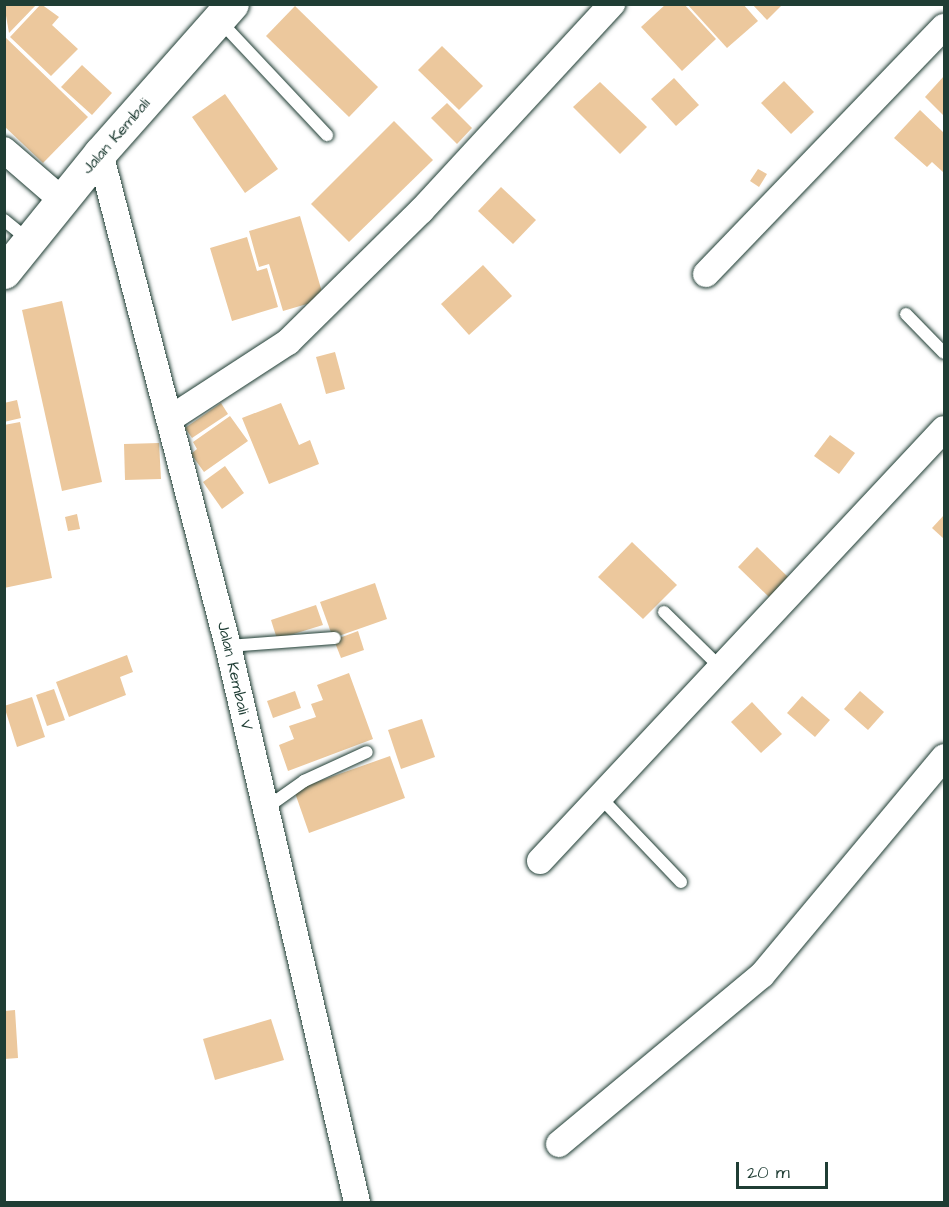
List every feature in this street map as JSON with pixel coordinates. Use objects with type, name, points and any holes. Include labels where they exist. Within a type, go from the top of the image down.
[{"type":"street","points":[[171,418],[288,342],[422,211],[612,4]]},
{"type":"street","name":"Jalan Kembali","points":[[4,272],[100,153],[226,12]]},
{"type":"street","points":[[705,274],[945,27]]},
{"type":"street","points":[[4,150],[62,200]]},
{"type":"street","name":"Jalan Kembali V","points":[[100,153],[171,418],[228,646],[357,1203]]},
{"type":"street","points":[[540,861],[945,429]]},
{"type":"street","points":[[559,1144],[762,975],[945,757]]},
{"type":"lane","points":[[226,12],[327,135]]},
{"type":"lane","points":[[4,220],[30,240]]},
{"type":"lane","points":[[906,314],[945,353]]},
{"type":"lane","points":[[663,612],[720,667]]},
{"type":"lane","points":[[228,646],[335,638]]},
{"type":"lane","points":[[266,808],[304,781],[367,752]]},
{"type":"lane","points":[[601,798],[681,882]]},
{"type":"building","points":[[4,4],[37,4],[9,33]]},
{"type":"building","points":[[41,4],[59,17],[52,25],[78,49],[51,76],[10,37]]},
{"type":"building","points":[[666,4],[684,4],[716,39],[682,71],[641,27]]},
{"type":"building","points":[[687,4],[743,4],[758,21],[727,48]]},
{"type":"building","points":[[752,4],[783,4],[767,20]]},
{"type":"building","points":[[295,6],[378,87],[349,117],[266,36]]},
{"type":"building","points":[[4,36],[88,117],[43,163],[4,126]]},
{"type":"building","points":[[442,46],[483,86],[459,110],[418,70]]},
{"type":"building","points":[[82,65],[112,93],[92,115],[61,87]]},
{"type":"building","points":[[944,76],[944,116],[925,97]]},
{"type":"building","points":[[674,78],[699,105],[676,126],[651,99]]},
{"type":"building","points":[[784,81],[814,112],[791,134],[761,103]]},
{"type":"building","points":[[600,82],[647,127],[620,154],[573,107]]},
{"type":"building","points":[[225,94],[278,169],[245,193],[192,117]]},
{"type":"building","points":[[447,103],[472,128],[457,144],[431,118]]},
{"type":"building","points":[[920,110],[944,133],[943,172],[932,162],[927,167],[894,138]]},
{"type":"building","points":[[394,121],[433,160],[349,242],[311,204]]},
{"type":"building","points":[[758,169],[767,174],[759,187],[750,181]]},
{"type":"building","points":[[501,187],[536,220],[513,244],[478,211]]},
{"type":"building","points":[[300,216],[324,299],[283,311],[269,264],[259,267],[249,231]]},
{"type":"building","points":[[247,237],[257,271],[267,268],[278,307],[232,321],[210,248]]},
{"type":"building","points":[[483,265],[512,296],[469,335],[441,304]]},
{"type":"building","points":[[62,301],[102,482],[62,491],[22,310]]},
{"type":"building","points":[[335,352],[345,389],[326,394],[316,357]]},
{"type":"building","points":[[17,400],[21,418],[4,422],[4,403]]},
{"type":"building","points":[[221,403],[228,414],[192,438],[185,428]]},
{"type":"building","points":[[281,403],[299,445],[310,440],[319,464],[269,484],[242,418]]},
{"type":"building","points":[[230,416],[248,441],[204,472],[191,454],[197,449],[193,442]]},
{"type":"building","points":[[20,422],[52,578],[4,588],[4,425]]},
{"type":"building","points":[[830,435],[855,453],[839,474],[814,456]]},
{"type":"building","points":[[159,443],[161,479],[125,480],[124,444]]},
{"type":"building","points":[[225,466],[244,493],[222,509],[203,482]]},
{"type":"building","points":[[77,514],[80,529],[68,531],[65,517]]},
{"type":"building","points":[[944,515],[944,539],[932,528]]},
{"type":"building","points":[[632,542],[677,585],[643,619],[598,577]]},
{"type":"building","points":[[757,547],[788,577],[769,597],[738,567]]},
{"type":"building","points":[[375,583],[387,619],[333,638],[320,602]]},
{"type":"building","points":[[316,605],[323,625],[277,639],[271,620]]},
{"type":"building","points":[[358,631],[364,650],[341,658],[334,640]]},
{"type":"building","points":[[127,655],[133,672],[120,677],[126,695],[69,717],[56,682]]},
{"type":"building","points":[[349,673],[373,739],[288,771],[279,745],[294,739],[289,726],[316,717],[311,704],[323,700],[317,685]]},
{"type":"building","points":[[54,689],[65,720],[47,726],[36,695]]},
{"type":"building","points":[[295,691],[301,708],[273,718],[267,701]]},
{"type":"building","points":[[860,691],[884,712],[868,730],[844,709]]},
{"type":"building","points":[[802,696],[830,720],[815,737],[787,713]]},
{"type":"building","points":[[32,697],[45,737],[17,747],[4,706]]},
{"type":"building","points":[[752,702],[782,734],[761,753],[731,722]]},
{"type":"building","points":[[422,719],[435,757],[401,769],[388,730]]},
{"type":"building","points":[[390,756],[405,798],[309,833],[294,790]]},
{"type":"building","points":[[15,1010],[18,1058],[4,1059],[4,1011]]},
{"type":"building","points":[[271,1019],[284,1060],[215,1080],[203,1039]]}]
